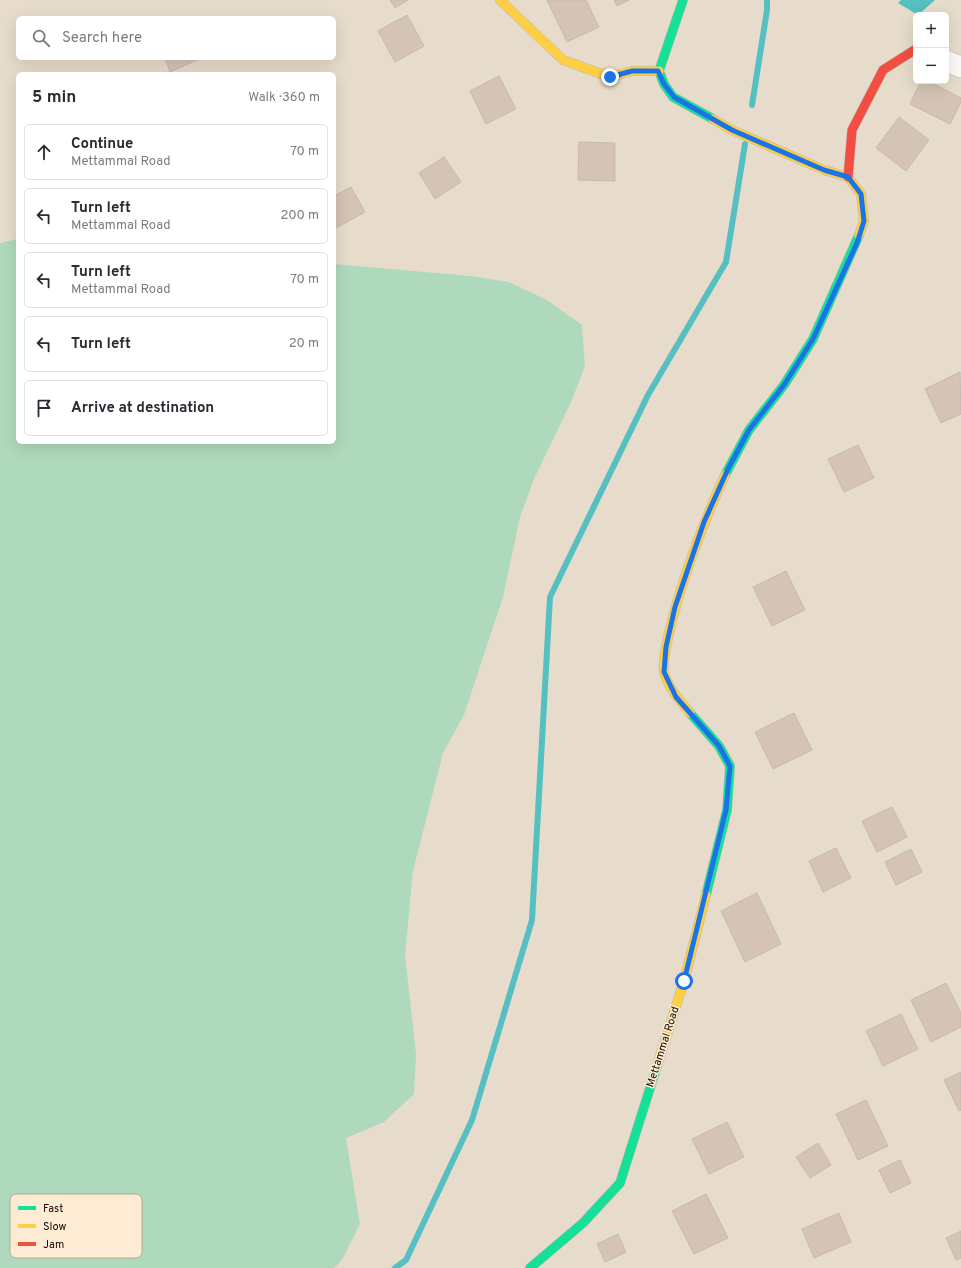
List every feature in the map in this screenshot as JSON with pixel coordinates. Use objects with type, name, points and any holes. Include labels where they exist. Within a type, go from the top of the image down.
[{"type":"main road","points":[[500,0],[563,60],[610,77],[632,71],[658,71]]},
{"type":"main road","points":[[683,0],[658,71],[664,84],[674,97],[732,130],[824,170],[848,177],[852,130],[883,70],[913,51]]},
{"type":"main road","name":"Mettammal Road","points":[[530,1268],[584,1223],[620,1183],[684,981],[726,810],[730,766],[719,746],[676,697],[664,672],[666,647],[675,607],[704,522],[728,469],[749,430],[784,385],[813,339],[857,243],[864,221],[861,194],[848,177]]},
{"type":"street","points":[[949,62],[961,67]]},
{"type":"green space","points":[[16,239],[16,444],[336,444],[336,264],[470,276],[509,282],[547,300],[582,325],[585,366],[571,402],[534,479],[520,517],[503,597],[464,715],[443,753],[413,871],[405,955],[416,1054],[414,1094],[384,1122],[346,1138],[360,1224],[342,1260],[334,1268],[0,1268],[0,243]]},
{"type":"water","points":[[901,0],[935,0],[921,12],[913,12],[898,3]]},
{"type":"building","points":[[390,0],[408,0],[395,8]]},
{"type":"building","points":[[547,0],[586,0],[599,27],[567,42]]},
{"type":"building","points":[[614,0],[629,0],[617,6]]},
{"type":"building","points":[[407,15],[424,46],[395,62],[378,31]]},
{"type":"building","points":[[166,60],[197,60],[170,72]]},
{"type":"building","points":[[499,76],[516,109],[486,124],[470,91]]},
{"type":"building","points":[[920,84],[934,84],[961,98],[961,102],[950,124],[910,104]]},
{"type":"building","points":[[899,117],[929,140],[906,171],[876,148]]},
{"type":"building","points":[[579,142],[615,143],[615,181],[578,180]]},
{"type":"building","points":[[444,157],[461,182],[435,199],[419,173]]},
{"type":"building","points":[[351,187],[365,212],[336,228],[336,195]]},
{"type":"building","points":[[960,372],[961,414],[941,423],[925,389]]},
{"type":"building","points":[[858,445],[874,478],[844,492],[828,459]]},
{"type":"building","points":[[786,571],[805,610],[772,626],[753,587]]},
{"type":"building","points":[[794,713],[812,750],[773,769],[755,732]]},
{"type":"building","points":[[892,807],[907,837],[877,852],[862,821]]},
{"type":"building","points":[[836,848],[851,878],[823,892],[809,861]]},
{"type":"building","points":[[911,849],[922,872],[896,885],[885,862]]},
{"type":"building","points":[[757,893],[781,944],[745,962],[721,911]]},
{"type":"building","points":[[946,983],[961,1013],[961,1027],[931,1042],[911,1000]]},
{"type":"building","points":[[901,1014],[918,1049],[883,1066],[866,1031]]},
{"type":"building","points":[[961,1072],[961,1110],[959,1111],[944,1080]]},
{"type":"building","points":[[866,1100],[888,1146],[858,1160],[836,1114]]},
{"type":"building","points":[[727,1122],[744,1157],[709,1174],[692,1139]]},
{"type":"building","points":[[818,1143],[831,1165],[810,1178],[796,1157]]},
{"type":"building","points":[[900,1160],[911,1183],[890,1193],[879,1170]]},
{"type":"building","points":[[706,1194],[728,1238],[694,1254],[672,1211]]},
{"type":"building","points":[[839,1213],[851,1242],[814,1258],[802,1229]]},
{"type":"building","points":[[961,1231],[961,1258],[956,1260],[946,1238]]},
{"type":"building","points":[[618,1234],[626,1252],[605,1262],[597,1244]]},
{"type":"waterway","points":[[752,105],[767,10],[767,0]]},
{"type":"waterway","points":[[395,1268],[406,1260],[472,1120],[532,920],[550,597],[648,395],[726,262],[745,144]]},
{"type":"traffic: fast","points":[[683,0],[659,71],[664,84],[673,97],[713,119]]},
{"type":"traffic: fast","points":[[725,475],[749,430],[784,385],[813,339],[859,235]]},
{"type":"traffic: fast","points":[[690,713],[719,746],[730,766],[727,810],[706,895]]},
{"type":"traffic: fast","points":[[530,1268],[583,1223],[620,1183],[657,1066]]},
{"type":"traffic: slow","points":[[500,0],[563,60],[610,77],[632,71],[659,71]]},
{"type":"traffic: slow","points":[[713,119],[732,130],[824,170],[848,177],[861,194],[864,221],[859,235]]},
{"type":"traffic: slow","points":[[690,713],[668,683],[664,672],[664,657],[674,613],[686,572],[708,513],[725,475]]},
{"type":"traffic: slow","points":[[657,1066],[684,981],[706,895]]},
{"type":"traffic: jam","points":[[848,177],[852,130],[883,70],[913,51]]},
{"type":"route","points":[[610,77],[632,71],[658,71],[664,84],[674,97],[732,130],[824,170],[848,177],[861,194],[864,221],[857,243],[813,339],[784,385],[749,430],[728,469],[704,522],[675,607],[666,647],[664,672],[676,697],[719,746],[730,766],[730,780],[726,810],[684,981]]}]
